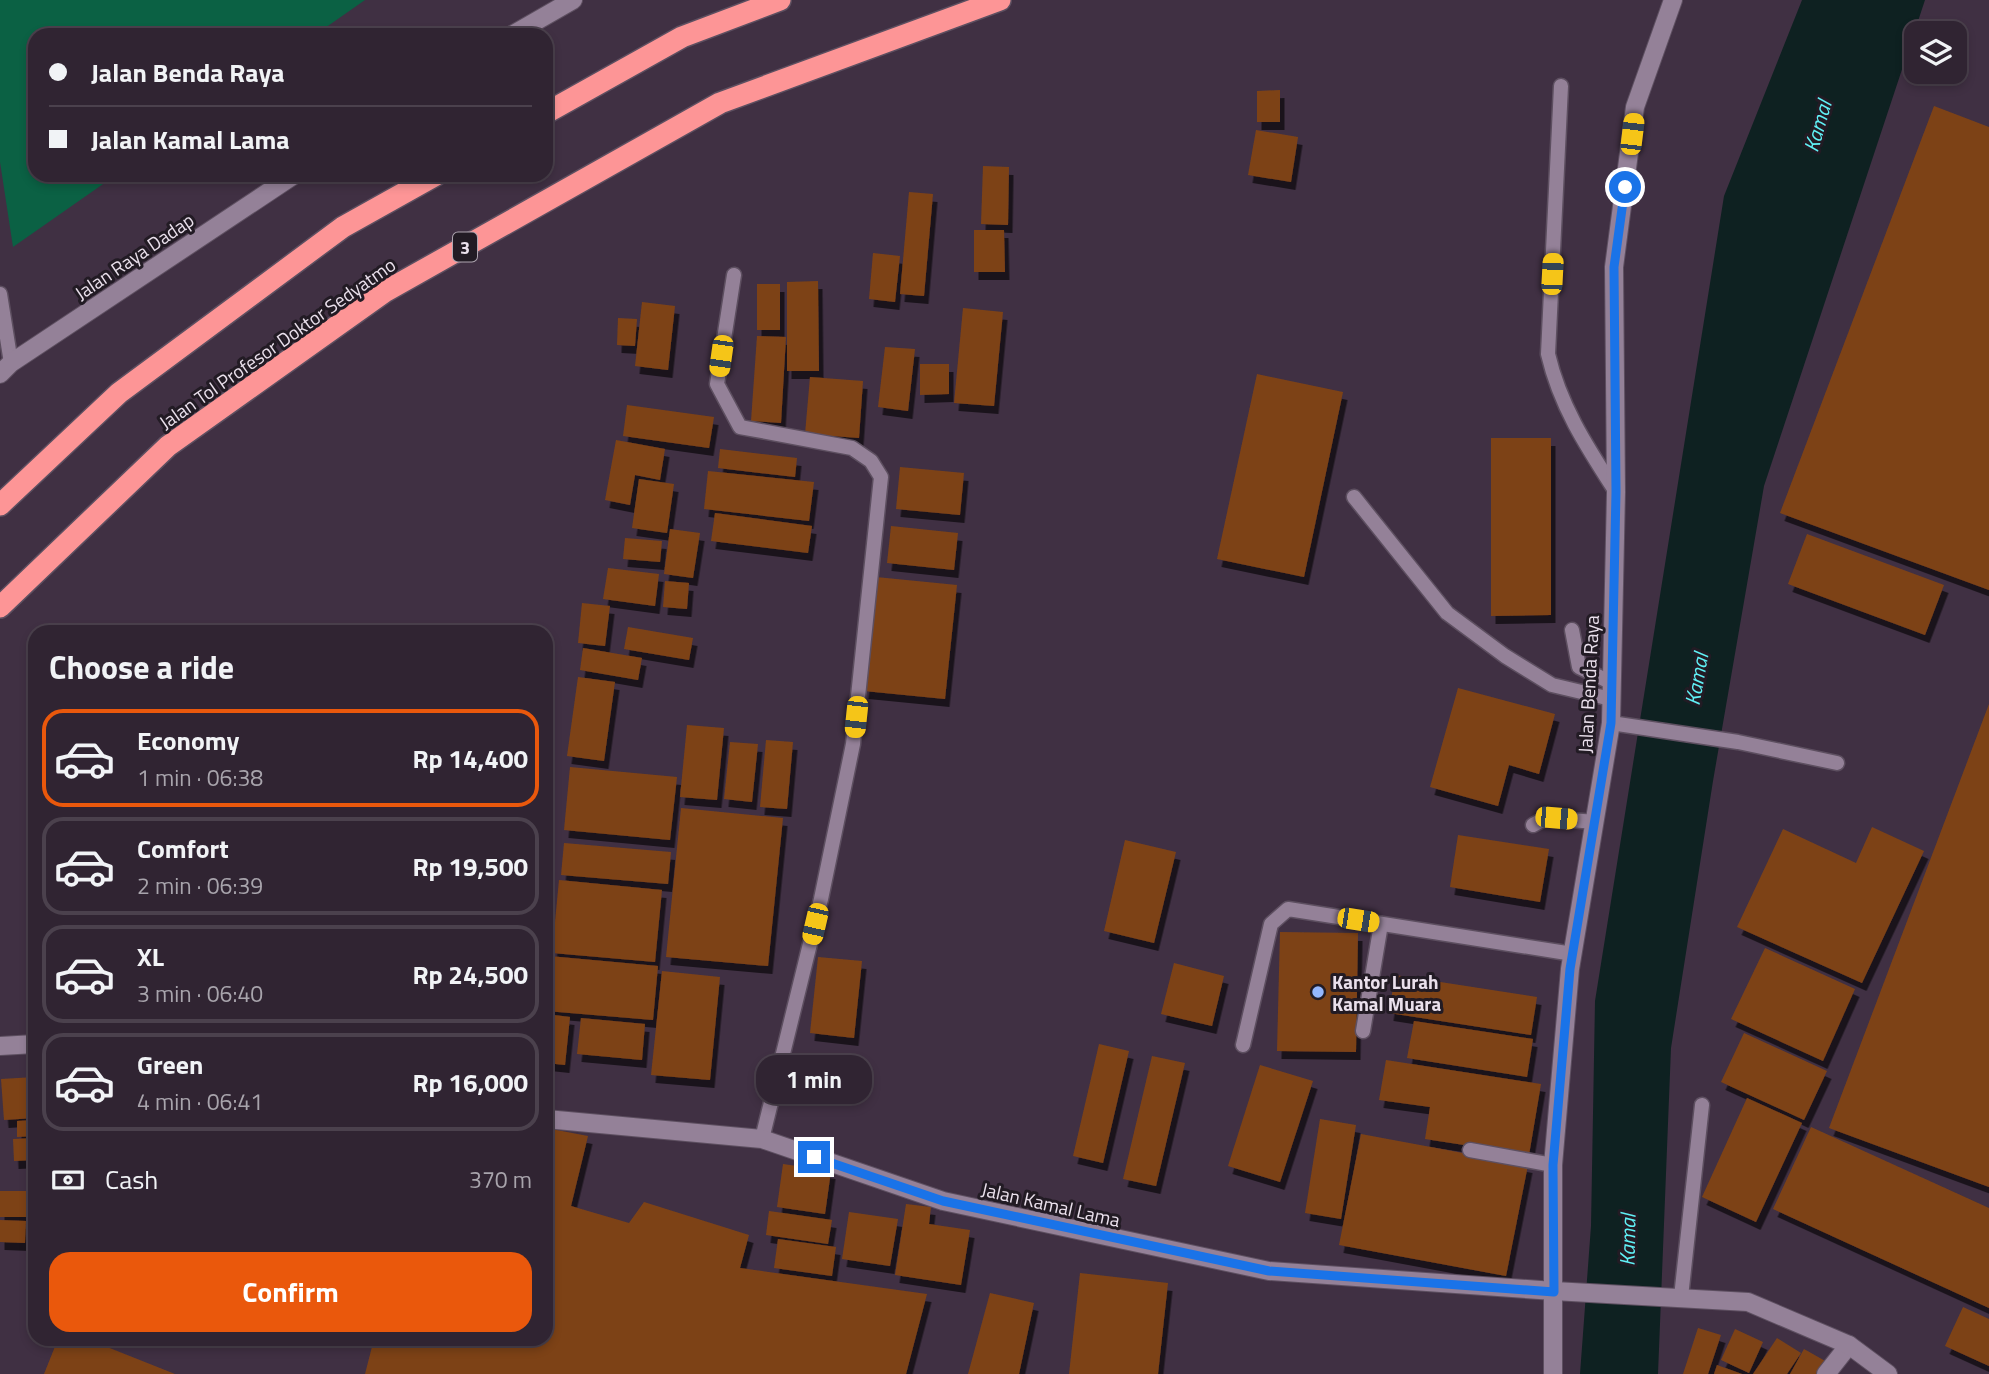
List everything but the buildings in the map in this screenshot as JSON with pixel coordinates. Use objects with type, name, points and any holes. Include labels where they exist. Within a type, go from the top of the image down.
[{"type":"highway","points":[[553,109],[682,37],[780,0]]},
{"type":"highway","name":"Jalan Tol Profesor Doktor Sedyatmo","points":[[0,607],[168,446],[386,291],[720,103],[1000,0]]},
{"type":"highway","points":[[0,505],[120,393],[343,228],[424,182]]},
{"type":"main road","points":[[524,28],[573,0]]},
{"type":"main road","name":"Jalan Benda Raya","points":[[1553,1374],[1553,1165],[1573,954],[1611,723],[1616,492],[1614,267],[1635,107],[1673,0]]},
{"type":"main road","name":"Jalan Raya Dadap","points":[[6,368],[284,182]]},
{"type":"main road","points":[[0,1046],[28,1044]]},
{"type":"main road","name":"Jalan Kamal Lama","points":[[553,1120],[762,1139],[943,1201],[1269,1271],[1748,1303],[1849,1345],[1888,1374]]},
{"type":"main road","points":[[1826,1374],[1849,1345]]},
{"type":"lane","points":[[1561,86],[1548,354],[1555,385],[1571,421],[1616,492]]},
{"type":"lane","points":[[734,275],[717,384],[740,427],[852,448],[871,461],[881,477],[853,744],[815,924],[762,1139]]},
{"type":"lane","points":[[0,294],[6,368]]},
{"type":"lane","points":[[1354,497],[1447,613],[1504,656],[1552,685],[1612,691]]},
{"type":"lane","points":[[1572,630],[1579,667],[1612,691]]},
{"type":"lane","points":[[1611,723],[1836,763]]},
{"type":"lane","points":[[1533,825],[1546,818],[1595,822]]},
{"type":"lane","points":[[1243,1045],[1271,924],[1278,915],[1288,909],[1573,954]]},
{"type":"lane","points":[[1363,1031],[1381,924]]},
{"type":"lane","points":[[1681,1297],[1702,1105]]},
{"type":"lane","points":[[1470,1150],[1553,1165]]},
{"type":"green space","points":[[0,0],[365,0],[325,28],[28,28],[28,182],[106,182],[13,247],[0,162]]},
{"type":"water","name":"Kamal","points":[[1802,0],[1925,0],[1918,21],[1904,21],[1904,63],[1764,486],[1713,781],[1671,1048],[1658,1374],[1580,1374],[1591,1226],[1595,1001],[1724,196]]},
{"type":"place","name":"Kantor Lurah Kamal Muara","points":[[1318,992]]},
{"type":"route","points":[[814,1157],[943,1201],[1104,1238],[1269,1271],[1554,1292],[1553,1165],[1570,969],[1611,723],[1616,492],[1614,267],[1625,187]]}]
